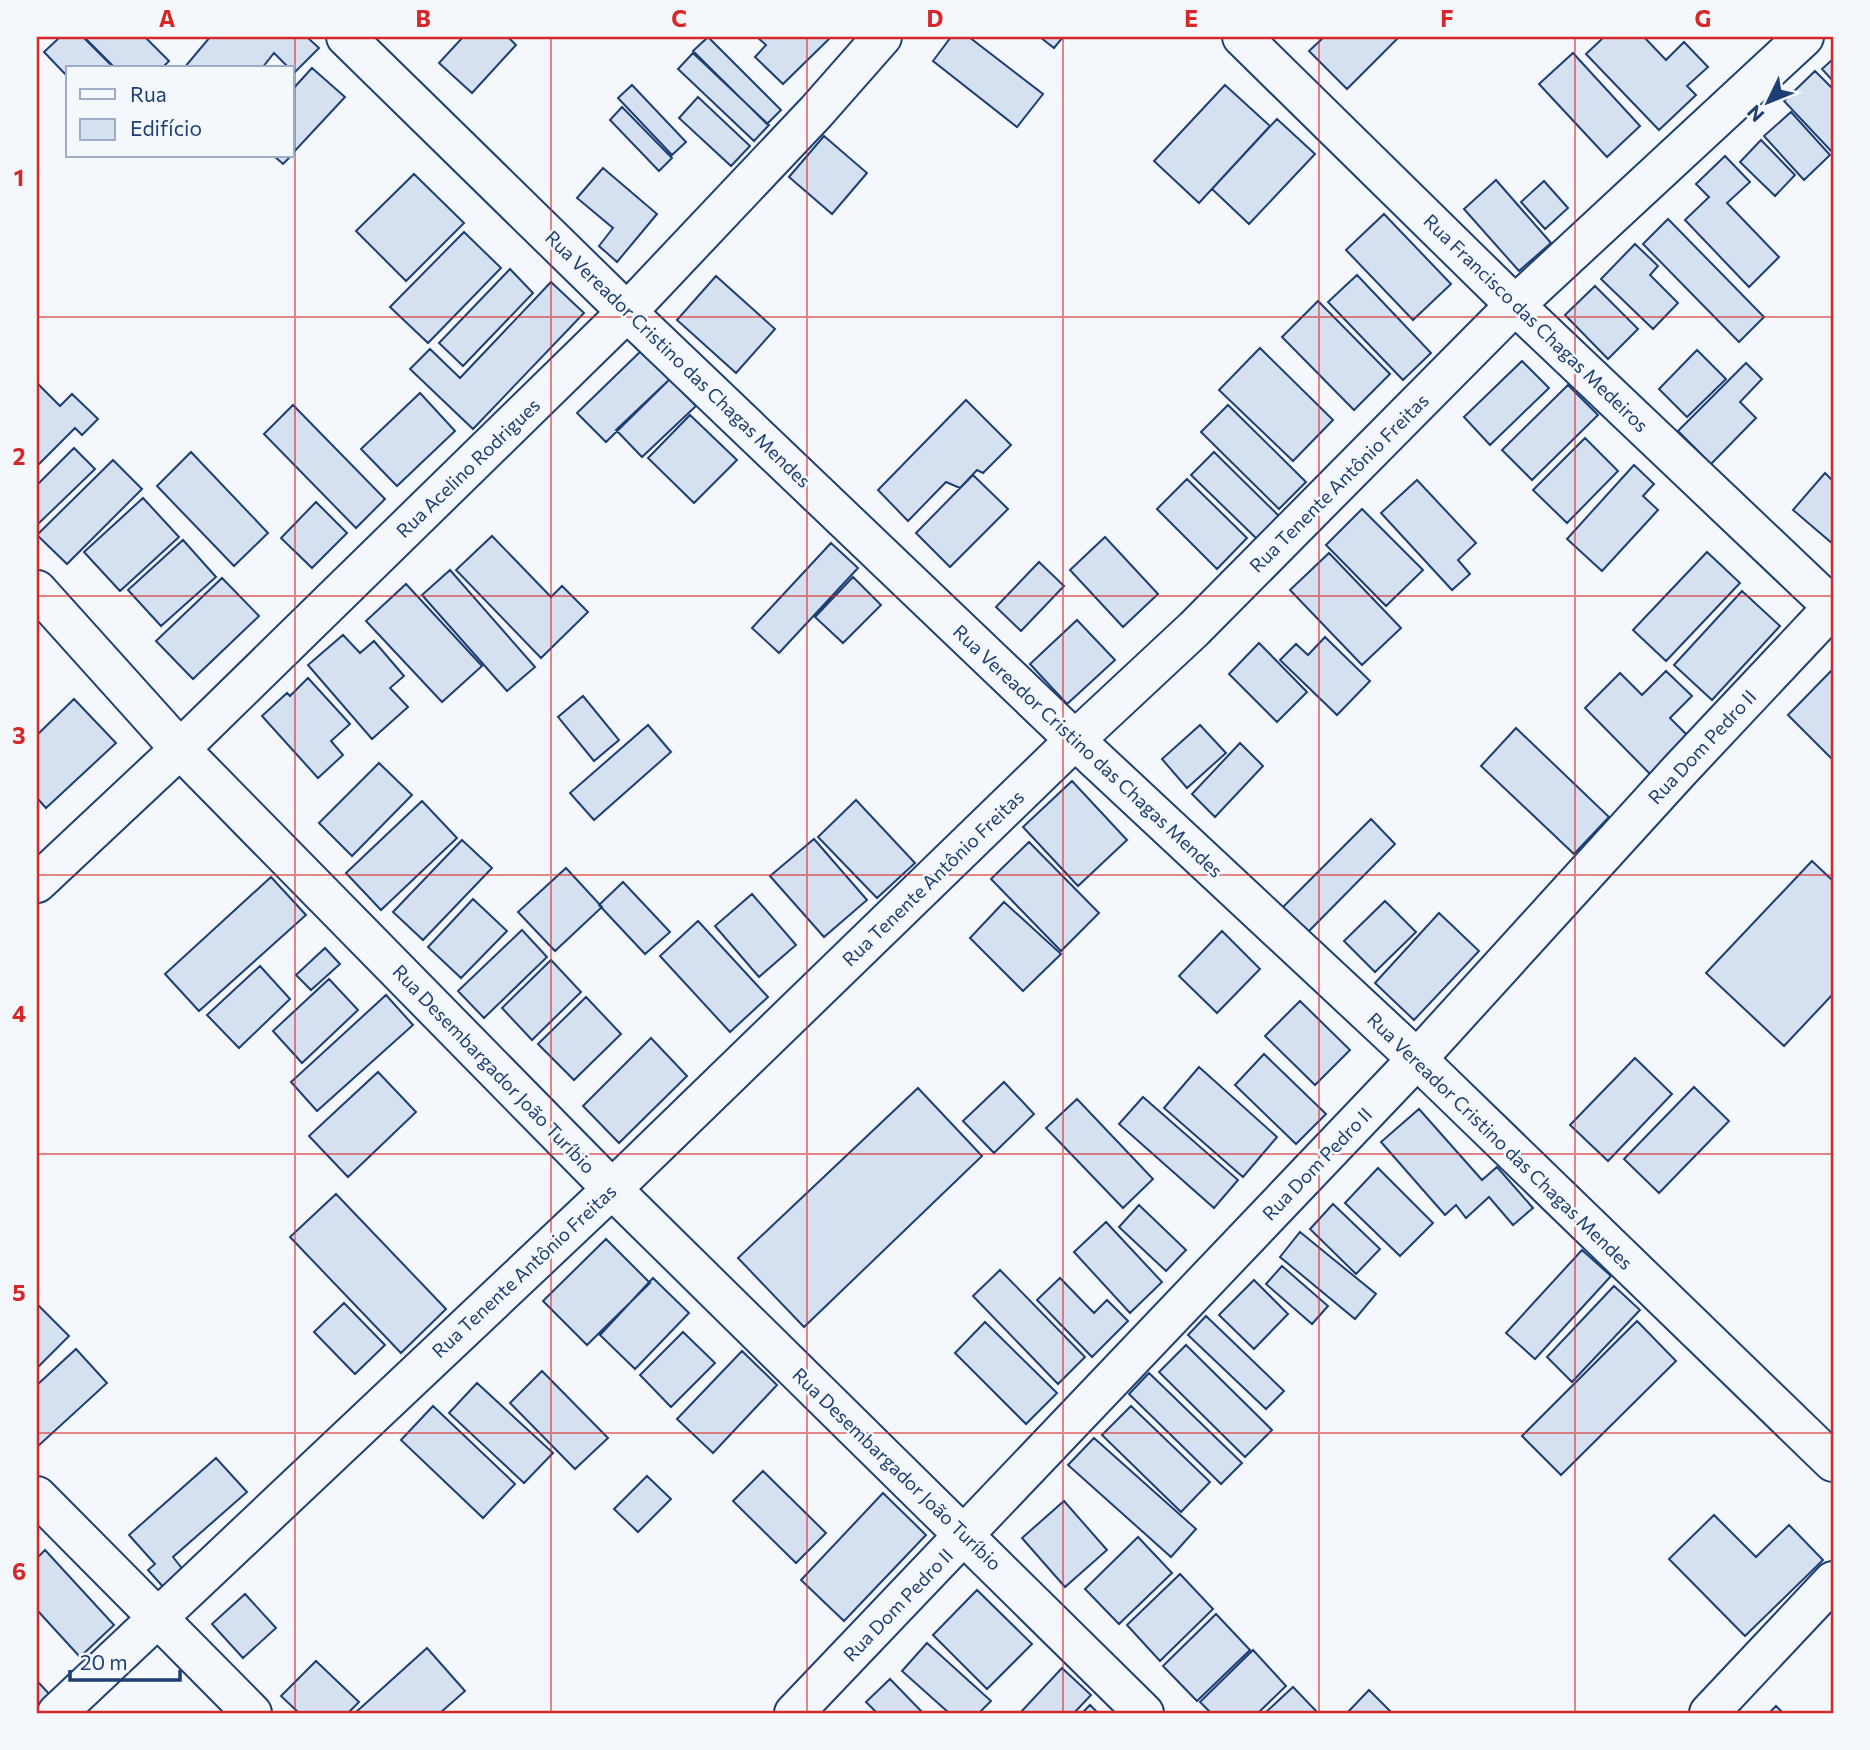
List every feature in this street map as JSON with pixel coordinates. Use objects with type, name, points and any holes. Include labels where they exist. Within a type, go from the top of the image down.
[{"type":"street","name":"Rua Vereador Cristino das Chagas Mendes","points":[[346,37],[627,312],[1075,740],[1417,1059],[1833,1462]]},
{"type":"street","name":"Rua Acelino Rodrigues","points":[[37,883],[180,748],[627,312],[816,112],[882,37]]},
{"type":"street","name":"Rua Francisco das Chagas Medeiros","points":[[1242,37],[1515,305],[1833,607]]},
{"type":"street","name":"Rua Tenente Antônio Freitas","points":[[57,1713],[612,1189],[1075,740],[1194,629],[1515,305],[1804,37]]},
{"type":"street","name":"Rua Desembargador João Turíbio","points":[[37,590],[180,748],[612,1189],[1144,1713]]},
{"type":"street","name":"Rua Dom Pedro II","points":[[794,1713],[1417,1059],[1679,771],[1833,607]]},
{"type":"street","points":[[37,1496],[252,1713]]},
{"type":"street","points":[[1709,1713],[1833,1581]]},
{"type":"building","points":[[60,37],[83,37],[112,66],[66,66],[66,75],[44,52]]},
{"type":"building","points":[[84,37],[145,37],[169,61],[164,66],[113,66]]},
{"type":"building","points":[[210,37],[307,37],[319,48],[294,73],[294,66],[287,66],[274,53],[264,66],[186,66]]},
{"type":"building","points":[[463,37],[508,37],[516,45],[472,93],[439,63]]},
{"type":"building","points":[[708,37],[781,110],[767,124],[693,51]]},
{"type":"building","points":[[757,37],[831,37],[783,84],[755,57],[766,45]]},
{"type":"building","points":[[951,37],[969,37],[1043,94],[1017,127],[933,61]]},
{"type":"building","points":[[1040,37],[1063,37],[1054,48]]},
{"type":"building","points":[[1324,37],[1399,37],[1347,89],[1309,51]]},
{"type":"building","points":[[1604,37],[1644,37],[1666,60],[1684,42],[1708,67],[1687,86],[1696,95],[1659,130],[1586,54]]},
{"type":"building","points":[[693,53],[769,125],[754,141],[678,69]]},
{"type":"building","points":[[1573,53],[1640,126],[1607,157],[1539,84]]},
{"type":"building","points":[[1833,59],[1833,81],[1822,69]]},
{"type":"building","points":[[312,68],[345,97],[294,152],[294,88]]},
{"type":"building","points":[[1815,71],[1833,89],[1833,153],[1784,101]]},
{"type":"building","points":[[632,85],[686,142],[672,155],[618,98]]},
{"type":"building","points":[[1225,85],[1270,126],[1199,203],[1154,161]]},
{"type":"building","points":[[698,97],[750,146],[731,166],[679,118]]},
{"type":"building","points":[[622,107],[672,158],[659,171],[610,120]]},
{"type":"building","points":[[1791,112],[1830,155],[1804,180],[1764,136]]},
{"type":"building","points":[[1277,119],[1315,154],[1249,224],[1212,189]]},
{"type":"building","points":[[824,136],[867,173],[832,214],[789,177]]},
{"type":"building","points":[[1761,140],[1795,175],[1775,196],[1740,162]]},
{"type":"building","points":[[1725,156],[1750,182],[1727,203],[1779,257],[1749,287],[1685,220],[1709,197],[1696,184]]},
{"type":"building","points":[[276,158],[289,158],[283,164]]},
{"type":"building","points":[[603,168],[657,214],[617,262],[599,246],[613,228],[577,198]]},
{"type":"building","points":[[414,174],[464,223],[406,281],[356,231]]},
{"type":"building","points":[[1496,180],[1551,243],[1519,271],[1464,209]]},
{"type":"building","points":[[1544,181],[1568,208],[1545,229],[1521,202]]},
{"type":"building","points":[[1384,214],[1451,284],[1413,320],[1346,250]]},
{"type":"building","points":[[1668,219],[1764,317],[1739,342],[1643,244]]},
{"type":"building","points":[[464,232],[501,268],[428,343],[390,307]]},
{"type":"building","points":[[1635,244],[1658,266],[1650,275],[1678,303],[1653,329],[1601,279]]},
{"type":"building","points":[[510,269],[533,293],[463,366],[439,343]]},
{"type":"building","points":[[1357,275],[1431,353],[1403,380],[1328,302]]},
{"type":"building","points":[[716,276],[775,329],[736,373],[677,320]]},
{"type":"building","points":[[551,282],[584,313],[473,429],[410,369],[430,349],[460,378]]},
{"type":"building","points":[[1595,286],[1638,329],[1608,359],[1565,315]]},
{"type":"building","points":[[1318,301],[1390,374],[1354,410],[1282,337]]},
{"type":"building","points":[[1260,348],[1333,420],[1293,461],[1219,390]]},
{"type":"building","points":[[642,350],[670,379],[606,442],[577,413]]},
{"type":"building","points":[[1697,350],[1726,379],[1687,417],[1659,389]]},
{"type":"building","points":[[1522,361],[1549,388],[1490,445],[1464,417]]},
{"type":"building","points":[[1746,363],[1762,379],[1740,402],[1756,418],[1711,464],[1678,431]]},
{"type":"building","points":[[670,379],[696,406],[642,457],[616,430]]},
{"type":"building","points":[[37,383],[60,406],[72,394],[98,419],[82,435],[75,428],[37,466]]},
{"type":"building","points":[[1568,385],[1598,415],[1532,480],[1502,450]]},
{"type":"building","points":[[420,393],[455,431],[397,486],[361,449]]},
{"type":"building","points":[[966,400],[1011,445],[983,473],[977,470],[960,488],[946,482],[908,521],[878,490]]},
{"type":"building","points":[[293,405],[385,499],[356,528],[264,434]]},
{"type":"building","points":[[1228,405],[1306,482],[1279,509],[1201,432]]},
{"type":"building","points":[[690,415],[737,460],[694,503],[648,458]]},
{"type":"building","points":[[1585,438],[1618,471],[1567,523],[1533,490]]},
{"type":"building","points":[[74,448],[95,469],[37,525],[37,485]]},
{"type":"building","points":[[191,452],[268,533],[234,566],[157,486]]},
{"type":"building","points":[[1214,452],[1279,516],[1257,539],[1191,475]]},
{"type":"building","points":[[113,460],[142,489],[67,564],[37,535]]},
{"type":"building","points":[[1634,465],[1654,484],[1643,496],[1658,510],[1602,571],[1567,539]]},
{"type":"building","points":[[1825,473],[1833,481],[1833,544],[1793,510]]},
{"type":"building","points":[[973,475],[1008,509],[950,567],[916,533]]},
{"type":"building","points":[[1187,479],[1247,538],[1217,569],[1157,509]]},
{"type":"building","points":[[1417,480],[1476,543],[1458,560],[1470,574],[1452,590],[1381,513]]},
{"type":"building","points":[[143,498],[179,537],[120,591],[84,552]]},
{"type":"building","points":[[316,502],[347,533],[312,568],[281,538]]},
{"type":"building","points":[[1362,509],[1423,570],[1386,606],[1326,545]]},
{"type":"building","points":[[492,536],[551,597],[562,586],[588,612],[541,658],[456,570]]},
{"type":"building","points":[[1105,537],[1158,594],[1123,627],[1070,570]]},
{"type":"building","points":[[183,540],[216,577],[161,626],[128,590]]},
{"type":"building","points":[[831,543],[858,568],[779,653],[752,628]]},
{"type":"building","points":[[1707,552],[1740,583],[1666,661],[1633,630]]},
{"type":"building","points":[[1329,553],[1401,628],[1362,665],[1290,590]]},
{"type":"building","points":[[1039,562],[1064,586],[1021,631],[996,607]]},
{"type":"building","points":[[450,570],[535,667],[507,691],[422,595]]},
{"type":"building","points":[[853,577],[881,605],[843,643],[815,617]]},
{"type":"building","points":[[222,578],[259,616],[193,679],[156,641]]},
{"type":"building","points":[[406,584],[482,666],[442,702],[366,621]]},
{"type":"building","points":[[1742,591],[1780,626],[1712,700],[1674,665]]},
{"type":"building","points":[[1077,620],[1115,660],[1067,704],[1030,664]]},
{"type":"building","points":[[343,635],[360,653],[374,641],[404,676],[390,688],[408,707],[372,739],[308,665]]},
{"type":"building","points":[[1325,637],[1370,681],[1337,715],[1280,660],[1296,644],[1308,655]]},
{"type":"building","points":[[1259,643],[1307,692],[1277,722],[1229,674]]},
{"type":"building","points":[[1833,669],[1833,760],[1788,715]]},
{"type":"building","points":[[1666,671],[1692,696],[1670,718],[1694,742],[1656,780],[1585,708],[1620,673],[1642,695]]},
{"type":"building","points":[[308,678],[350,724],[331,741],[343,755],[318,778],[262,716],[287,693],[290,696]]},
{"type":"building","points":[[583,696],[619,740],[594,761],[558,717]]},
{"type":"building","points":[[74,699],[116,743],[46,808],[37,798],[37,735]]},
{"type":"building","points":[[648,725],[671,752],[594,820],[570,793]]},
{"type":"building","points":[[1200,725],[1226,753],[1187,788],[1162,759]]},
{"type":"building","points":[[1516,728],[1609,817],[1574,854],[1481,766]]},
{"type":"building","points":[[1240,743],[1263,766],[1215,817],[1192,794]]},
{"type":"building","points":[[379,763],[412,795],[352,856],[319,823]]},
{"type":"building","points":[[1072,781],[1127,840],[1078,886],[1023,827]]},
{"type":"building","points":[[856,800],[915,863],[877,898],[818,837]]},
{"type":"building","points":[[422,801],[457,838],[381,910],[346,873]]},
{"type":"building","points":[[1371,819],[1395,844],[1305,935],[1280,910]]},
{"type":"building","points":[[814,839],[867,900],[824,937],[770,876]]},
{"type":"building","points":[[462,840],[492,868],[423,940],[393,912]]},
{"type":"building","points":[[1029,842],[1099,913],[1061,951],[991,879]]},
{"type":"building","points":[[1812,861],[1833,881],[1833,994],[1784,1046],[1706,973]]},
{"type":"building","points":[[566,868],[602,907],[555,951],[518,912]]},
{"type":"building","points":[[271,877],[306,915],[199,1011],[165,974]]},
{"type":"building","points":[[623,882],[670,932],[645,954],[599,905]]},
{"type":"building","points":[[752,894],[796,945],[759,977],[715,926]]},
{"type":"building","points":[[473,899],[507,931],[461,978],[428,947]]},
{"type":"building","points":[[1385,901],[1416,932],[1375,972],[1344,941]]},
{"type":"building","points":[[1004,902],[1061,954],[1023,991],[970,938]]},
{"type":"building","points":[[1439,913],[1479,951],[1414,1020],[1375,983]]},
{"type":"building","points":[[698,921],[768,997],[730,1032],[660,956]]},
{"type":"building","points":[[522,930],[547,957],[484,1018],[458,991]]},
{"type":"building","points":[[1222,931],[1260,969],[1217,1013],[1179,976]]},
{"type":"building","points":[[325,948],[340,964],[311,990],[296,975]]},
{"type":"building","points":[[551,960],[581,992],[532,1040],[502,1008]]},
{"type":"building","points":[[260,966],[290,999],[239,1048],[207,1015]]},
{"type":"building","points":[[329,979],[358,1010],[302,1063],[273,1031]]},
{"type":"building","points":[[386,995],[413,1025],[317,1111],[291,1082]]},
{"type":"building","points":[[586,997],[621,1034],[574,1080],[538,1044]]},
{"type":"building","points":[[1300,1001],[1350,1050],[1315,1085],[1265,1036]]},
{"type":"building","points":[[651,1038],[687,1076],[619,1143],[583,1106]]},
{"type":"building","points":[[1264,1054],[1326,1114],[1296,1144],[1235,1085]]},
{"type":"building","points":[[1635,1058],[1672,1094],[1608,1161],[1570,1125]]},
{"type":"building","points":[[1199,1067],[1277,1137],[1243,1177],[1164,1108]]},
{"type":"building","points":[[378,1072],[416,1112],[348,1177],[309,1136]]},
{"type":"building","points":[[1004,1082],[1034,1114],[994,1153],[963,1121]]},
{"type":"building","points":[[1694,1087],[1729,1121],[1659,1193],[1624,1159]]},
{"type":"building","points":[[918,1088],[982,1156],[804,1327],[738,1258]]},
{"type":"building","points":[[1143,1097],[1238,1180],[1214,1208],[1119,1124]]},
{"type":"building","points":[[1077,1099],[1153,1179],[1123,1208],[1046,1128]]},
{"type":"building","points":[[1419,1109],[1482,1180],[1497,1167],[1533,1208],[1513,1225],[1489,1197],[1466,1218],[1456,1205],[1445,1215],[1381,1142]]},
{"type":"building","points":[[1378,1168],[1433,1223],[1400,1256],[1345,1203]]},
{"type":"building","points":[[336,1194],[446,1309],[401,1353],[290,1237]]},
{"type":"building","points":[[1333,1204],[1380,1249],[1356,1274],[1310,1229]]},
{"type":"building","points":[[1139,1205],[1186,1250],[1166,1271],[1119,1227]]},
{"type":"building","points":[[1106,1222],[1162,1282],[1130,1313],[1074,1252]]},
{"type":"building","points":[[1300,1232],[1376,1294],[1355,1319],[1280,1257]]},
{"type":"building","points":[[606,1239],[650,1283],[587,1345],[543,1301]]},
{"type":"building","points":[[1582,1250],[1611,1276],[1535,1359],[1506,1333]]},
{"type":"building","points":[[1282,1266],[1328,1306],[1312,1324],[1266,1284]]},
{"type":"building","points":[[1000,1270],[1085,1357],[1058,1384],[973,1296]]},
{"type":"building","points":[[653,1278],[689,1313],[635,1369],[600,1335]]},
{"type":"building","points":[[1060,1278],[1094,1313],[1107,1300],[1128,1321],[1092,1357],[1037,1300]]},
{"type":"building","points":[[1254,1280],[1288,1314],[1254,1349],[1219,1315]]},
{"type":"building","points":[[1614,1286],[1640,1310],[1572,1382],[1547,1357]]},
{"type":"building","points":[[344,1303],[385,1345],[355,1374],[314,1332]]},
{"type":"building","points":[[37,1304],[69,1336],[37,1368]]},
{"type":"building","points":[[1206,1316],[1284,1391],[1266,1409],[1188,1335]]},
{"type":"building","points":[[1637,1321],[1676,1361],[1561,1475],[1522,1436]]},
{"type":"building","points":[[985,1322],[1057,1393],[1026,1424],[955,1353]]},
{"type":"building","points":[[683,1332],[715,1363],[671,1407],[640,1375]]},
{"type":"building","points":[[1186,1345],[1272,1430],[1245,1457],[1159,1372]]},
{"type":"building","points":[[76,1349],[107,1383],[37,1447],[37,1385]]},
{"type":"building","points":[[742,1351],[777,1385],[713,1453],[677,1419]]},
{"type":"building","points":[[542,1371],[608,1438],[575,1469],[510,1403]]},
{"type":"building","points":[[1149,1373],[1242,1463],[1221,1484],[1129,1394]]},
{"type":"building","points":[[477,1383],[553,1453],[524,1483],[449,1413]]},
{"type":"building","points":[[433,1406],[515,1484],[483,1518],[401,1440]]},
{"type":"building","points":[[1131,1406],[1210,1482],[1181,1512],[1102,1435]]},
{"type":"building","points":[[1094,1438],[1196,1529],[1171,1557],[1068,1465]]},
{"type":"building","points":[[216,1458],[247,1492],[173,1557],[184,1571],[165,1589],[148,1570],[155,1564],[129,1535]]},
{"type":"building","points":[[763,1471],[826,1533],[796,1563],[733,1501]]},
{"type":"building","points":[[647,1476],[671,1499],[638,1532],[614,1509]]},
{"type":"building","points":[[883,1493],[926,1535],[844,1621],[801,1580]]},
{"type":"building","points":[[1064,1501],[1107,1550],[1065,1587],[1022,1538]]},
{"type":"building","points":[[1714,1515],[1756,1557],[1789,1525],[1823,1560],[1745,1636],[1669,1559]]},
{"type":"building","points":[[1138,1537],[1172,1573],[1119,1624],[1085,1589]]},
{"type":"building","points":[[45,1550],[114,1625],[80,1657],[37,1610],[37,1558]]},
{"type":"building","points":[[1180,1574],[1213,1609],[1160,1661],[1127,1625]]},
{"type":"building","points":[[977,1590],[1032,1644],[987,1689],[933,1635]]},
{"type":"building","points":[[245,1594],[276,1628],[243,1658],[212,1624]]},
{"type":"building","points":[[1216,1614],[1250,1650],[1197,1701],[1163,1666]]},
{"type":"building","points":[[927,1643],[991,1701],[979,1713],[949,1713],[902,1671]]},
{"type":"building","points":[[427,1648],[465,1691],[440,1713],[355,1713]]},
{"type":"building","points":[[1253,1650],[1286,1686],[1258,1713],[1211,1713],[1200,1702]]},
{"type":"building","points":[[316,1661],[359,1702],[348,1713],[299,1713],[281,1696]]},
{"type":"building","points":[[1062,1668],[1091,1695],[1074,1713],[1020,1713]]},
{"type":"building","points":[[890,1679],[923,1713],[877,1713],[866,1702]]},
{"type":"building","points":[[37,1681],[54,1699],[40,1713],[37,1713]]},
{"type":"building","points":[[1293,1687],[1318,1713],[1265,1713]]},
{"type":"building","points":[[1369,1690],[1392,1713],[1347,1713]]},
{"type":"building","points":[[1090,1705],[1098,1713],[1082,1713]]},
{"type":"building","points":[[1776,1706],[1783,1713],[1769,1713]]}]
